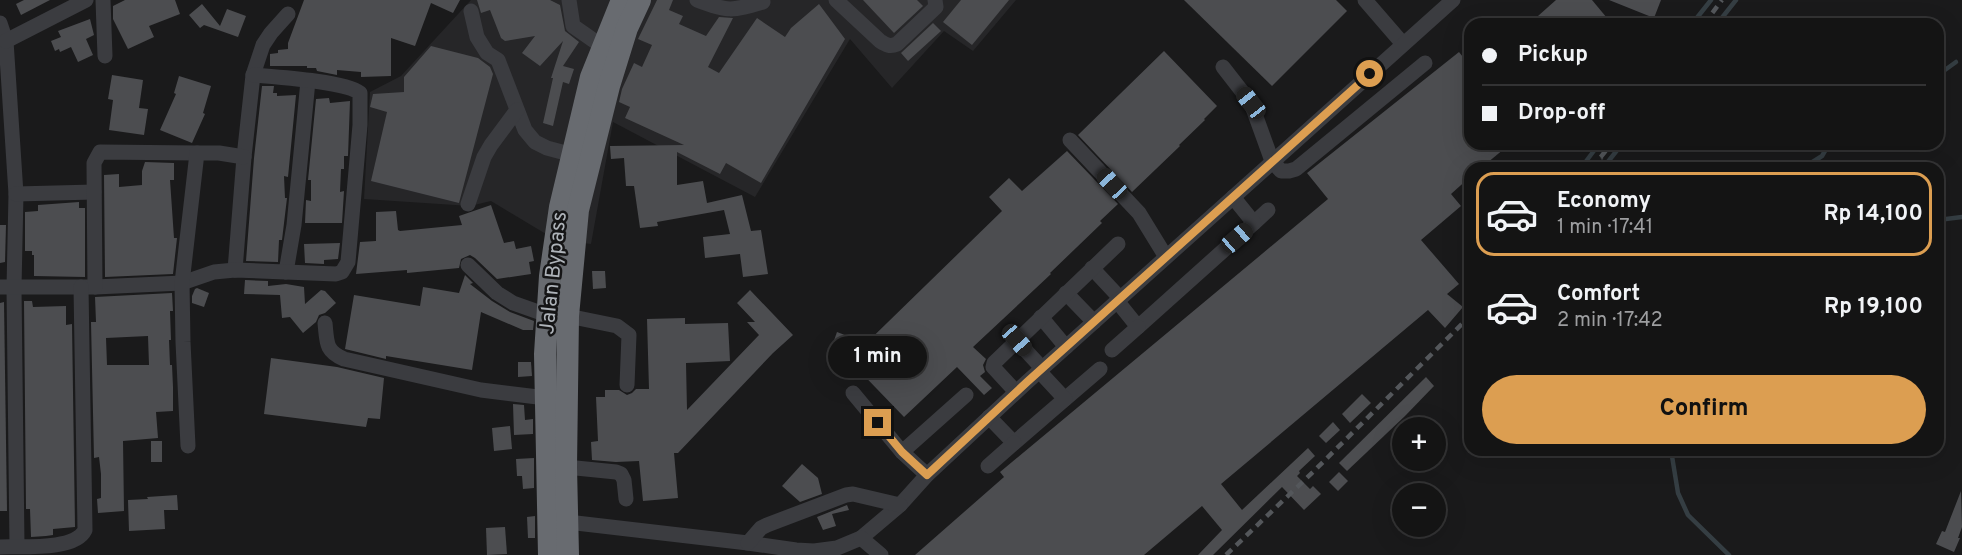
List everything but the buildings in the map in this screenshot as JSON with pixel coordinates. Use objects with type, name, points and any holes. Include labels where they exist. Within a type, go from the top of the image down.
[{"type":"highway","name":"Jalan Bypass","points":[[549,555],[559,521],[566,467],[558,315],[550,276],[560,207],[591,77],[622,0]]},
{"type":"highway","name":"Jalan Bypass","points":[[568,555],[559,521],[546,398],[545,354],[558,315],[578,210],[609,86],[627,28],[640,0]]},
{"type":"street","points":[[6,41],[86,0]]},
{"type":"street","points":[[103,0],[105,56]]},
{"type":"street","points":[[569,0],[573,26],[603,47]]},
{"type":"street","points":[[697,0],[722,9],[734,10],[763,2]]},
{"type":"street","points":[[836,0],[880,41],[893,46],[936,7],[935,0]]},
{"type":"street","points":[[1365,0],[1403,44]]},
{"type":"street","points":[[559,521],[796,550],[814,551],[837,548],[861,538],[900,505],[927,475],[1040,370],[1453,0]]},
{"type":"street","points":[[471,11],[477,38],[487,53],[498,60],[525,130],[535,142],[573,155]]},
{"type":"street","points":[[235,270],[253,75],[263,45],[288,14]]},
{"type":"street","points":[[0,23],[6,41],[4,74],[16,194],[7,287],[17,546]]},
{"type":"street","points":[[1223,67],[1251,103],[1272,161],[1281,171],[1289,171],[1296,169],[1425,63]]},
{"type":"street","points":[[7,287],[88,287],[182,283],[214,272],[235,270],[336,274],[345,269],[348,262],[360,124],[360,93],[354,89],[308,81],[253,75]]},
{"type":"street","points":[[286,272],[294,225],[308,81]]},
{"type":"street","points":[[468,204],[484,157],[517,110]]},
{"type":"street","points":[[1070,140],[1139,213],[1166,257]]},
{"type":"street","points":[[0,547],[17,546],[35,551],[75,540],[86,530],[88,287],[94,163],[100,152],[219,153],[244,157]]},
{"type":"street","points":[[188,446],[182,283],[197,153]]},
{"type":"street","points":[[16,194],[94,192]]},
{"type":"street","points":[[1233,196],[1254,223]]},
{"type":"street","points":[[1112,350],[1268,210]]},
{"type":"street","points":[[1016,392],[993,367],[994,363],[1118,244]]},
{"type":"street","points":[[468,266],[497,293],[513,303],[558,315],[617,326],[629,335],[627,385]]},
{"type":"street","points":[[1092,268],[1138,327]]},
{"type":"street","points":[[1066,293],[1094,322]]},
{"type":"street","points":[[1041,317],[1066,347]]},
{"type":"street","points":[[325,324],[327,344],[334,355],[344,359],[481,390],[546,398]]},
{"type":"street","points":[[1017,340],[1065,399]]},
{"type":"street","points":[[988,466],[1100,369]]},
{"type":"street","points":[[853,393],[902,452],[927,475]]},
{"type":"street","points":[[902,452],[966,395]]},
{"type":"street","points":[[989,417],[1014,443]]},
{"type":"street","points":[[566,467],[621,474],[626,499]]},
{"type":"street","points":[[748,543],[761,528],[767,525],[846,495],[853,494],[900,505]]},
{"type":"street","points":[[861,538],[881,555]]},
{"type":"path","points":[[1601,157],[1604,162]]},
{"type":"shaded area","points":[[471,0],[1016,0],[973,51],[944,31],[892,88],[850,39],[755,197],[613,122],[591,244],[556,240],[491,201],[470,206],[364,199],[370,92],[401,76]]},
{"type":"waterway","points":[[1697,18],[1711,0]]},
{"type":"waterway","points":[[1722,18],[1736,0]]},
{"type":"waterway","points":[[1944,71],[1956,62]]},
{"type":"waterway","points":[[1586,162],[1594,150]]},
{"type":"waterway","points":[[1608,162],[1617,150]]},
{"type":"waterway","points":[[1812,162],[1822,156],[1826,150]]},
{"type":"waterway","points":[[1944,219],[1962,217]]},
{"type":"waterway","points":[[1672,456],[1678,493],[1688,515],[1729,555]]},
{"type":"railway","points":[[1708,18],[1722,0]]},
{"type":"railway","points":[[1597,162],[1606,150]]},
{"type":"railway","points":[[1226,555],[1464,322]]},
{"type":"route","points":[[878,423],[902,452],[927,475],[1027,382],[1370,74]]}]
